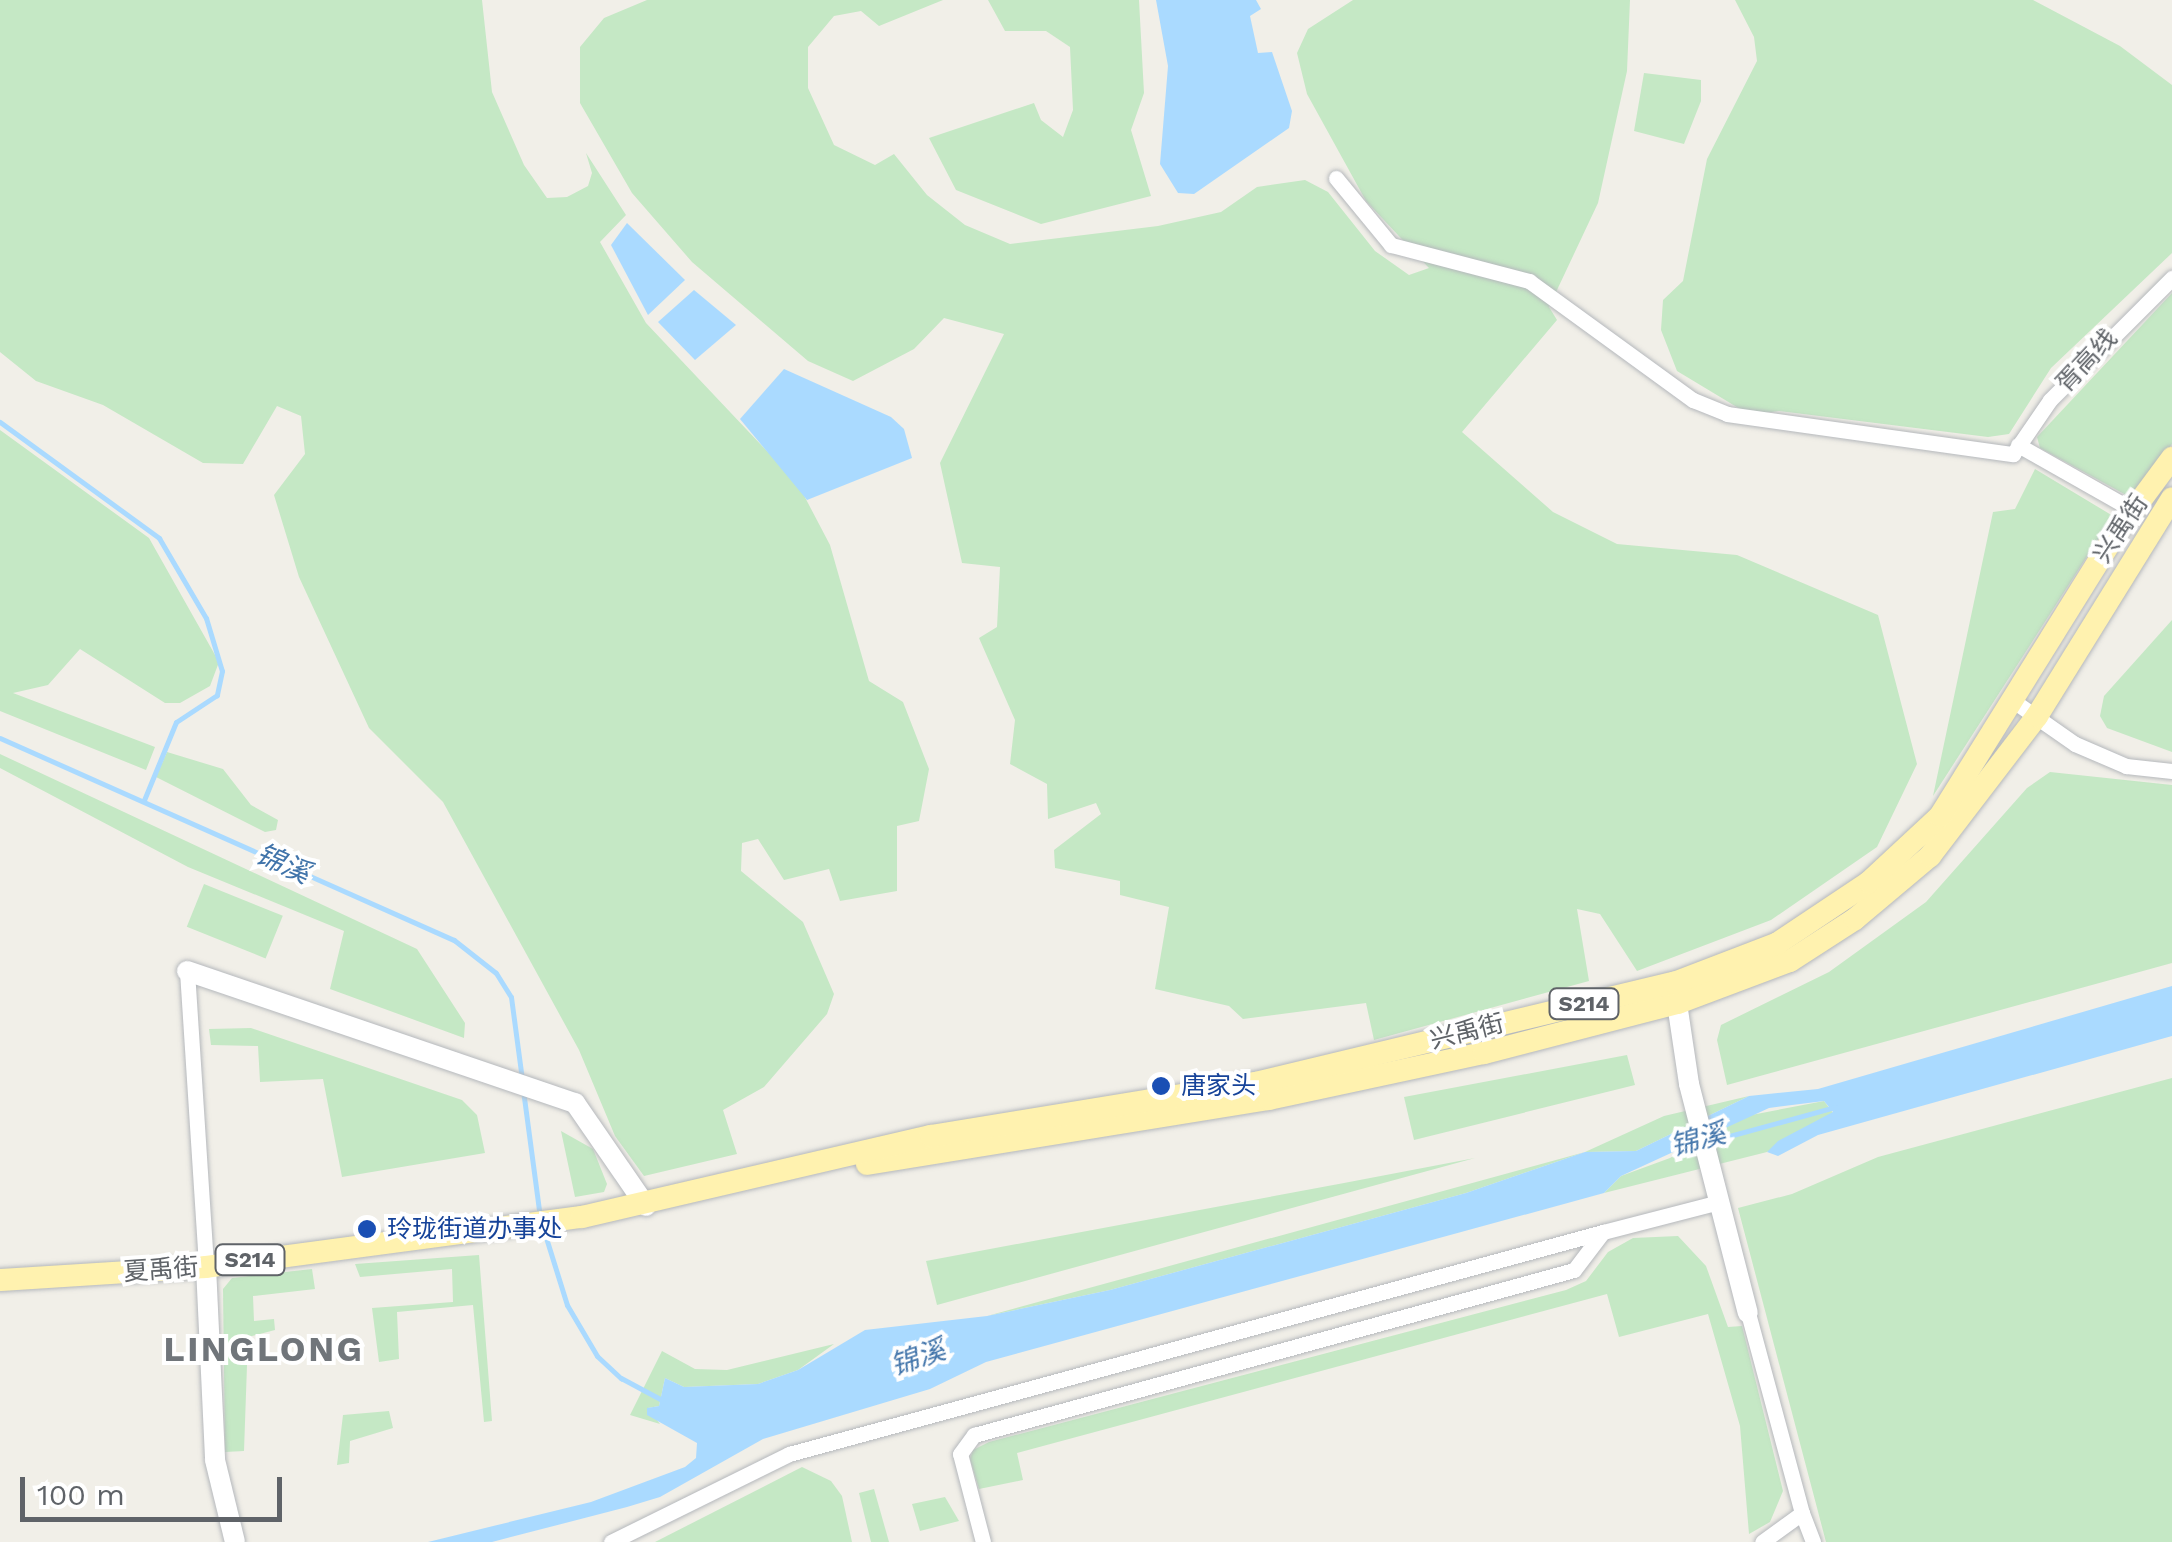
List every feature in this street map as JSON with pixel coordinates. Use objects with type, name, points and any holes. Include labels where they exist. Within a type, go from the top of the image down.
[{"type":"main road","name":"兴禹街","points":[[1676,993],[1778,943],[1869,882],[1940,816],[2134,510],[2172,458]]},
{"type":"main road","name":"兴禹街","points":[[646,1206],[931,1136],[1256,1083],[1676,993],[1790,961],[1855,920],[1930,856],[2036,716],[2172,498]]},
{"type":"main road","name":"夏禹街","points":[[0,1280],[206,1267],[500,1230],[646,1206]]},
{"type":"street","points":[[1336,178],[1391,245],[1529,282],[1693,400],[1744,416],[2015,449],[2134,510]]},
{"type":"street","name":"胥高线","points":[[2015,449],[2050,400],[2172,278]]},
{"type":"street","points":[[2012,700],[2075,744],[2126,766],[2172,772]]},
{"type":"street","points":[[235,1542],[215,1460],[187,971],[575,1103],[646,1206]]},
{"type":"street","points":[[1676,993],[1693,1100],[1716,1194],[1812,1542]]},
{"type":"street","points":[[611,1542],[789,1454],[1603,1232],[1716,1194]]},
{"type":"street","points":[[983,1542],[960,1454],[974,1435],[1574,1270],[1603,1232]]},
{"type":"street","points":[[1762,1542],[1802,1513]]},
{"type":"green space","points":[[0,0],[482,0],[492,92],[524,165],[547,198],[567,197],[588,186],[592,173],[586,153],[626,215],[600,242],[646,323],[798,484],[830,545],[869,681],[903,702],[929,769],[919,821],[897,826],[897,891],[840,901],[829,869],[784,880],[758,839],[742,843],[741,871],[803,922],[834,994],[827,1014],[764,1087],[723,1110],[737,1154],[644,1176],[615,1136],[579,1050],[443,802],[369,728],[299,577],[274,495],[305,454],[301,416],[277,406],[243,464],[203,463],[103,405],[36,381],[0,352]]},
{"type":"green space","points":[[647,0],[943,0],[879,26],[861,11],[834,16],[808,47],[808,88],[834,145],[875,165],[894,154],[927,195],[965,225],[1010,244],[1158,226],[1221,212],[1257,187],[1305,180],[1328,192],[1375,251],[1409,275],[1429,268],[1366,201],[1307,94],[1297,53],[1308,29],[1353,0],[1630,0],[1627,71],[1598,203],[1549,307],[1557,320],[1462,432],[1553,512],[1617,544],[1737,555],[1878,615],[1917,764],[1877,847],[1771,920],[1637,971],[1600,914],[1577,909],[1589,981],[1374,1040],[1366,1003],[1243,1019],[1229,1006],[1155,989],[1169,907],[1120,895],[1120,881],[1055,868],[1054,850],[1101,814],[1096,803],[1048,819],[1047,784],[1010,764],[1015,720],[979,638],[997,627],[1000,567],[962,563],[940,463],[1004,334],[944,318],[914,349],[853,381],[808,361],[692,262],[632,193],[580,103],[580,47],[604,18]]},
{"type":"green space","points":[[988,0],[1139,0],[1144,93],[1131,130],[1151,196],[1041,224],[956,190],[929,138],[1034,103],[1041,120],[1063,137],[1073,110],[1070,47],[1046,31],[1005,31]]},
{"type":"green space","points":[[1735,0],[2033,0],[2120,46],[2172,85],[2172,253],[2051,368],[2009,434],[1988,437],[1779,411],[1750,415],[1677,371],[1661,330],[1663,300],[1683,281],[1707,159],[1757,61],[1754,37]]},
{"type":"green space","points":[[1644,73],[1701,80],[1701,101],[1684,144],[1634,131]]},
{"type":"green space","points":[[2172,293],[2172,444],[2136,493],[2126,495],[2040,448],[2037,437]]},
{"type":"green space","points":[[0,430],[149,538],[219,662],[210,686],[180,703],[165,703],[80,649],[48,685],[13,693],[155,747],[146,770],[0,711]]},
{"type":"green space","points":[[2035,469],[2113,516],[1933,796],[1993,512],[2015,509]]},
{"type":"green space","points":[[2172,620],[2172,752],[2107,728],[2100,716],[2104,696]]},
{"type":"green space","points":[[167,752],[223,769],[251,805],[278,820],[276,830],[265,832],[156,777]]},
{"type":"green space","points":[[0,754],[417,949],[465,1023],[464,1038],[330,989],[344,931],[188,867],[0,768]]},
{"type":"green space","points":[[2050,772],[2172,785],[2172,963],[1727,1085],[1717,1040],[1721,1025],[1829,972],[1926,902],[2027,788]]},
{"type":"green space","points":[[204,884],[283,916],[266,958],[187,927]]},
{"type":"green space","points":[[251,1028],[462,1100],[477,1115],[485,1153],[342,1177],[323,1079],[260,1082],[258,1046],[211,1045],[209,1029]]},
{"type":"green space","points":[[1627,1055],[1635,1085],[1414,1140],[1404,1097]]},
{"type":"green space","points":[[2172,1078],[2172,1542],[1826,1542],[1738,1208],[1792,1194],[1878,1157]]},
{"type":"green space","points":[[1749,1096],[1636,1151],[1585,1152],[1664,1116]]},
{"type":"green space","points":[[1824,1101],[1833,1113],[1767,1152],[1604,1193],[1621,1176],[1670,1158],[1741,1117]]},
{"type":"green space","points":[[561,1131],[593,1149],[607,1184],[604,1192],[575,1197]]},
{"type":"green space","points":[[1585,1152],[1466,1193],[1110,1290],[987,1316]]},
{"type":"green space","points":[[1475,1158],[937,1305],[926,1261],[1344,1183]]},
{"type":"green space","points":[[1678,1236],[1706,1266],[1728,1327],[1742,1326],[1783,1491],[1770,1522],[1749,1534],[1740,1426],[1708,1314],[1619,1337],[1607,1294],[1017,1453],[1023,1480],[979,1489],[970,1459],[973,1450],[989,1442],[1566,1290],[1586,1281],[1608,1252],[1633,1238]]},
{"type":"green space","points":[[479,1255],[492,1421],[484,1422],[473,1305],[397,1312],[399,1359],[379,1362],[372,1308],[453,1302],[452,1269],[360,1277],[355,1264]]},
{"type":"green space","points":[[312,1269],[315,1289],[253,1296],[254,1321],[274,1319],[275,1330],[248,1337],[244,1451],[225,1452],[223,1289],[232,1278]]},
{"type":"green space","points":[[834,1344],[798,1370],[758,1384],[684,1387],[665,1378],[659,1406],[648,1408],[660,1424],[630,1415],[662,1351],[695,1369],[727,1370]]},
{"type":"green space","points":[[389,1411],[393,1428],[350,1441],[349,1463],[337,1465],[343,1415]]},
{"type":"green space","points":[[802,1467],[831,1481],[842,1496],[852,1542],[655,1542]]},
{"type":"green space","points":[[874,1489],[889,1542],[871,1542],[859,1493]]},
{"type":"green space","points":[[945,1497],[959,1521],[920,1531],[912,1504]]},
{"type":"water","points":[[1156,0],[1256,0],[1261,9],[1250,16],[1258,53],[1272,52],[1292,111],[1289,128],[1194,194],[1178,193],[1160,164],[1168,66]]},
{"type":"water","points":[[627,223],[685,280],[648,315],[611,245]]},
{"type":"water","points":[[694,290],[736,325],[695,360],[658,322]]},
{"type":"water","points":[[784,369],[891,417],[904,429],[912,458],[807,500],[740,419]]},
{"type":"water","points":[[2172,986],[2172,1036],[1818,1135],[1778,1156],[1767,1152],[1778,1141],[1833,1112],[1824,1101],[1769,1108],[1621,1176],[1604,1193],[986,1362],[930,1389],[763,1439],[660,1497],[627,1507],[492,1542],[428,1542],[591,1502],[685,1467],[696,1458],[697,1443],[647,1415],[647,1408],[659,1406],[665,1378],[684,1387],[758,1384],[798,1370],[865,1330],[987,1316],[1110,1290],[1466,1193],[1585,1152],[1636,1151],[1749,1096],[1818,1089]]},
{"type":"waterway","points":[[0,422],[159,538],[206,618],[222,671],[217,695],[176,722],[144,800]]},
{"type":"waterway","name":"锦溪","points":[[0,738],[454,940],[496,973],[511,997],[522,1079]]},
{"type":"waterway","name":"锦溪","points":[[523,1090],[540,1217]]},
{"type":"waterway","name":"锦溪","points":[[1711,1141],[1835,1107]]},
{"type":"waterway","name":"锦溪","points":[[543,1228],[567,1305],[597,1356],[621,1378],[662,1400]]},
{"type":"place","name":"唐家头","points":[[1161,1086]]},
{"type":"place","name":"玲珑街道办事处","points":[[367,1229]]},
{"type":"district","name":"LINGLONG","points":[[264,1349]]}]
